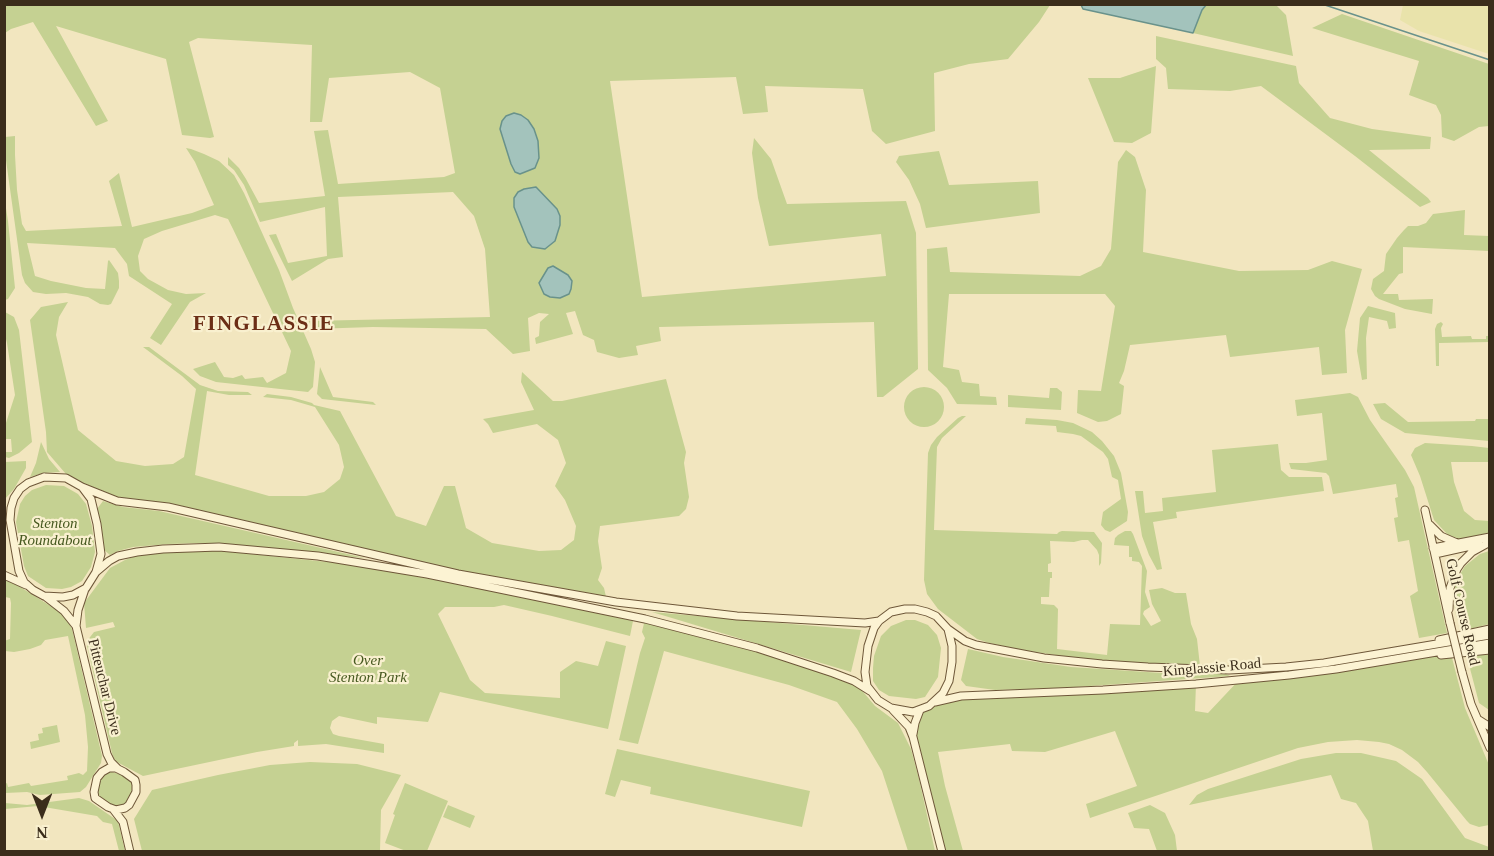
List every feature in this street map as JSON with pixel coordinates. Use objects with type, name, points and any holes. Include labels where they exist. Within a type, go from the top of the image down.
[{"type":"main road","points":[[4,506],[24,485],[34,480],[44,477],[66,478],[117,501],[168,507],[458,574],[607,601],[737,616],[865,623],[879,621]]},
{"type":"main road","points":[[4,575],[44,596],[67,597],[86,588],[96,572],[101,554],[96,514],[91,499],[82,487]]},
{"type":"main road","points":[[14,498],[10,514],[14,546],[19,571],[28,586]]},
{"type":"main road","name":"Golf Course Road","points":[[1425,510],[1462,672],[1477,719],[1489,744]]},
{"type":"main road","points":[[1428,523],[1441,536],[1458,543]]},
{"type":"main road","points":[[1434,551],[1458,543],[1489,540]]},
{"type":"main road","points":[[1434,551],[1489,540]]},
{"type":"main road","points":[[1450,623],[1450,588],[1457,569],[1472,552],[1489,540]]},
{"type":"main road","points":[[96,572],[118,556],[164,549],[219,547],[318,556],[427,574],[645,619],[757,648],[833,673],[854,681],[870,691],[909,727],[942,852]]},
{"type":"main road","name":"Pitteuchar Drive","points":[[86,588],[78,610],[76,626],[107,754],[118,769]]},
{"type":"main road","name":"Pitteuchar Drive","points":[[44,596],[63,611],[76,626]]},
{"type":"main road","points":[[870,691],[866,680],[866,657],[871,634],[879,621],[897,610],[915,609],[936,616],[948,629],[952,646],[949,681],[935,702],[920,710],[906,712],[891,708]]},
{"type":"main road","name":"Kinglassie Road","points":[[948,629],[965,642],[976,645],[1079,662],[1148,668],[1229,670],[1324,663],[1490,635]]},
{"type":"main road","points":[[1381,654],[1490,629]]},
{"type":"main road","name":"Kinglassie Road","points":[[935,702],[961,696],[1196,684],[1314,672],[1490,643]]},
{"type":"main road","points":[[1377,662],[1490,650]]},
{"type":"main road","points":[[913,737],[920,710]]},
{"type":"main road","points":[[1477,719],[1490,727]]},
{"type":"main road","name":"Pitteuchar Drive","points":[[102,772],[107,754]]},
{"type":"main road","points":[[113,809],[127,806],[133,799],[136,785],[135,780],[130,776],[118,769],[109,768],[97,778],[95,798],[113,809],[123,822],[130,852]]},
{"type":"main road","points":[[123,822],[127,806]]},
{"type":"shaded area","points":[[1403,5],[1489,5],[1489,54],[1419,31],[1400,20]]},
{"type":"green space","points":[[697,4],[716,6],[718,4],[1050,5],[1008,59],[969,64],[934,73],[935,131],[886,144],[872,131],[863,89],[765,86],[768,112],[743,114],[736,77],[610,81],[642,297],[886,276],[881,234],[769,246],[758,198],[752,153],[754,138],[771,159],[787,204],[906,201],[916,233],[918,369],[883,397],[877,397],[874,322],[659,327],[661,341],[636,346],[638,355],[619,358],[597,352],[594,340],[583,335],[575,311],[566,313],[573,334],[536,344],[535,338],[539,336],[540,322],[549,314],[539,313],[528,318],[530,351],[513,354],[486,329],[373,327],[312,329],[309,321],[490,317],[485,249],[474,216],[453,192],[338,197],[343,257],[328,259],[292,281],[269,235],[276,234],[288,263],[327,256],[325,207],[260,222],[244,185],[228,165],[228,157],[239,168],[259,203],[325,196],[314,131],[328,130],[338,184],[444,177],[455,173],[440,88],[410,72],[329,78],[322,122],[310,122],[312,45],[198,38],[189,42],[214,137],[182,135],[166,59],[56,26],[108,121],[96,126],[33,22],[5,33],[4,5]]},
{"type":"green space","points":[[1206,5],[1276,5],[1286,15],[1293,56],[1193,33]]},
{"type":"green space","points":[[1342,14],[1489,64],[1489,126],[1479,127],[1454,141],[1442,137],[1441,115],[1436,105],[1409,95],[1419,61],[1312,28]]},
{"type":"green space","points":[[1156,36],[1296,66],[1299,83],[1330,118],[1372,129],[1431,137],[1430,149],[1369,150],[1431,202],[1420,207],[1261,86],[1230,91],[1168,89],[1166,68],[1156,59]]},
{"type":"green space","points":[[1156,66],[1151,133],[1132,143],[1114,142],[1088,78],[1120,78]]},
{"type":"green space","points":[[15,136],[17,190],[22,224],[26,231],[122,226],[109,181],[119,173],[132,227],[192,213],[214,205],[195,162],[186,148],[219,161],[234,175],[244,193],[279,270],[315,362],[313,387],[308,392],[216,382],[200,376],[193,369],[215,362],[224,377],[233,378],[242,375],[245,379],[263,377],[267,383],[286,373],[291,351],[228,219],[215,215],[162,231],[144,239],[138,256],[140,271],[148,279],[168,290],[186,294],[206,293],[190,302],[161,345],[150,338],[172,304],[129,276],[127,264],[115,248],[27,243],[35,276],[51,281],[105,289],[109,260],[118,273],[119,281],[119,288],[111,304],[100,304],[88,297],[66,293],[33,292],[25,283],[22,275],[5,153],[5,137]]},
{"type":"green space","points":[[1126,150],[1135,157],[1146,190],[1143,252],[1239,271],[1308,270],[1332,261],[1362,269],[1345,330],[1347,373],[1322,375],[1319,347],[1230,357],[1226,335],[1130,345],[1119,383],[1124,386],[1121,414],[1107,421],[1098,422],[1077,413],[1078,390],[1101,391],[1115,306],[1105,294],[949,294],[943,367],[959,370],[962,382],[979,384],[980,396],[996,397],[997,405],[957,404],[947,388],[928,370],[927,249],[947,247],[950,272],[1080,276],[1101,266],[1111,249],[1118,162]]},
{"type":"green space","points":[[939,151],[949,185],[1038,181],[1040,213],[926,228],[920,204],[909,180],[896,162],[899,156]]},
{"type":"green space","points":[[5,202],[15,288],[5,300]]},
{"type":"green space","points":[[1465,210],[1464,235],[1489,236],[1489,251],[1403,247],[1403,273],[1399,274],[1383,294],[1398,294],[1399,300],[1433,299],[1432,314],[1405,309],[1375,296],[1371,289],[1373,279],[1384,271],[1386,254],[1408,226],[1426,223],[1433,214]]},
{"type":"green space","points":[[68,302],[59,317],[56,335],[78,430],[116,461],[145,466],[173,464],[184,457],[196,389],[143,347],[149,347],[200,385],[218,391],[248,392],[252,395],[229,395],[207,391],[195,475],[269,496],[306,496],[324,492],[340,479],[344,467],[339,445],[315,407],[291,400],[263,397],[267,394],[291,397],[340,411],[396,516],[426,526],[444,486],[455,486],[466,528],[492,543],[539,551],[561,550],[574,540],[576,526],[565,500],[555,486],[566,463],[558,440],[537,424],[493,433],[483,419],[534,410],[521,382],[522,372],[553,401],[666,379],[686,452],[684,463],[689,497],[686,509],[679,516],[600,526],[598,541],[602,568],[598,580],[604,588],[607,601],[458,574],[169,507],[125,503],[72,481],[47,452],[30,320],[41,307]]},
{"type":"green space","points":[[1368,306],[1395,313],[1396,328],[1389,329],[1387,321],[1369,317],[1366,338],[1367,379],[1362,380],[1357,351],[1360,318]]},
{"type":"green space","points":[[5,312],[14,317],[19,330],[32,442],[9,458],[5,457],[5,452],[12,452],[11,439],[5,439],[5,426],[15,395],[5,335]]},
{"type":"green space","points":[[1441,322],[1443,324],[1442,337],[1471,336],[1472,339],[1486,339],[1486,336],[1489,336],[1489,342],[1439,343],[1439,366],[1436,366],[1435,329]]},
{"type":"green space","points":[[320,367],[333,397],[373,402],[376,405],[322,399],[317,394]]},
{"type":"green space","points":[[924,387],[938,393],[944,407],[938,421],[924,427],[910,421],[904,407],[910,393]]},
{"type":"green space","points":[[1050,388],[1057,388],[1062,392],[1061,410],[1008,407],[1008,395],[1049,398]]},
{"type":"green space","points":[[1350,393],[1358,397],[1370,420],[1405,470],[1414,487],[1447,633],[1419,638],[1410,596],[1418,591],[1409,540],[1398,542],[1394,518],[1398,517],[1395,498],[1398,497],[1396,484],[1333,494],[1329,476],[1326,473],[1291,469],[1289,463],[1327,460],[1322,413],[1297,416],[1295,400]]},
{"type":"green space","points":[[1385,403],[1408,422],[1489,419],[1489,441],[1405,433],[1381,419],[1373,404]]},
{"type":"green space","points":[[962,416],[966,416],[942,438],[937,447],[934,530],[1057,534],[1062,531],[1094,532],[1102,543],[1099,566],[1097,550],[1088,540],[1050,541],[1051,563],[1048,564],[1048,572],[1052,572],[1052,578],[1050,578],[1049,597],[1041,597],[1041,604],[1054,605],[1058,609],[1057,649],[1107,655],[1110,624],[1140,625],[1142,566],[1129,557],[1129,546],[1114,545],[1118,535],[1131,531],[1147,571],[1145,592],[1150,607],[1143,614],[1151,626],[1161,621],[1152,604],[1149,590],[1162,588],[1175,593],[1186,593],[1191,624],[1197,639],[1200,666],[1132,663],[1021,650],[977,639],[938,609],[927,594],[924,580],[928,453],[937,437]]},
{"type":"green space","points":[[1026,418],[1073,423],[1092,432],[1102,441],[1114,456],[1121,473],[1128,512],[1127,521],[1110,532],[1101,525],[1103,512],[1121,499],[1118,480],[1112,477],[1108,459],[1103,452],[1081,436],[1057,432],[1056,426],[1025,424]]},
{"type":"green space","points":[[41,442],[49,459],[60,472],[43,473],[30,477],[36,463]]},
{"type":"green space","points":[[1425,443],[1489,448],[1489,462],[1451,462],[1454,482],[1464,511],[1475,520],[1489,521],[1489,533],[1459,539],[1448,535],[1434,520],[1411,455],[1415,448]]},
{"type":"green space","points":[[1278,444],[1281,470],[1289,477],[1322,477],[1324,491],[1176,512],[1177,518],[1153,522],[1162,569],[1157,570],[1142,536],[1135,491],[1143,491],[1145,513],[1163,511],[1162,498],[1216,492],[1212,450]]},
{"type":"green space","points":[[26,461],[26,468],[14,489],[5,499],[5,462]]},
{"type":"green space","name":"Stenton Roundabout","points":[[46,485],[64,486],[78,494],[86,504],[92,526],[95,552],[91,567],[82,581],[62,589],[46,588],[28,576],[16,522],[20,504],[25,496],[32,490]]},
{"type":"green space","points":[[103,501],[123,507],[159,511],[365,558],[201,543],[133,547],[110,555],[103,549],[97,509]]},
{"type":"green space","name":"Over Stenton Park","points":[[222,551],[390,571],[570,606],[633,621],[630,636],[504,605],[445,607],[438,614],[470,680],[485,693],[560,698],[560,672],[576,661],[598,666],[606,641],[626,646],[608,729],[440,692],[428,722],[377,717],[377,724],[339,716],[332,721],[330,728],[333,734],[384,744],[384,753],[326,744],[298,746],[298,740],[294,746],[143,776],[115,761],[112,753],[87,641],[94,632],[115,627],[113,622],[86,628],[84,603],[110,568],[125,560],[138,555],[160,552]]},
{"type":"green space","points":[[1489,551],[1489,624],[1462,631],[1453,597],[1456,581],[1465,566],[1480,554]]},
{"type":"green space","points":[[5,580],[14,583],[60,612],[72,629],[102,756],[101,763],[86,787],[80,792],[40,795],[27,792],[5,793],[7,783],[8,787],[29,783],[31,786],[68,780],[67,776],[79,773],[83,775],[87,771],[88,747],[85,715],[68,636],[45,640],[41,645],[30,649],[5,651],[4,641],[10,639],[11,603],[10,598],[5,597]]},
{"type":"green space","points":[[652,612],[861,630],[851,672]]},
{"type":"green space","points":[[645,619],[757,648],[854,681],[875,706],[898,723],[911,749],[935,851],[908,851],[882,771],[857,729],[837,702],[789,685],[664,651],[638,744],[619,740],[645,638],[642,632]]},
{"type":"green space","points":[[906,620],[915,620],[928,625],[937,635],[941,648],[938,677],[925,697],[916,699],[889,696],[879,690],[873,681],[874,656],[881,636],[891,626]]},
{"type":"green space","points":[[968,649],[1003,657],[1071,667],[1230,676],[1062,688],[995,690],[966,686],[961,680]]},
{"type":"green space","points":[[1451,654],[1465,708],[1489,765],[1489,825],[1479,827],[1467,821],[1418,762],[1402,750],[1389,744],[1357,740],[1328,742],[1298,748],[1090,818],[1086,804],[1137,786],[1115,731],[1045,752],[1012,751],[1010,744],[938,752],[963,851],[945,851],[913,730],[920,710],[941,699],[1196,684],[1195,711],[1208,713],[1240,679]]},
{"type":"green space","points":[[1490,654],[1489,710],[1479,703],[1467,657]]},
{"type":"green space","points":[[57,725],[60,742],[31,749],[30,742],[39,740],[38,734],[43,733],[42,728]]},
{"type":"green space","points":[[617,749],[810,791],[802,827],[650,794],[651,787],[621,780],[615,797],[605,794]]},
{"type":"green space","points":[[1336,753],[1361,753],[1396,761],[1422,779],[1465,838],[1489,847],[1489,851],[1373,851],[1368,821],[1356,803],[1341,799],[1331,775],[1189,805],[1197,795],[1208,789],[1301,759]]},
{"type":"green space","points":[[310,762],[357,764],[401,775],[381,810],[380,851],[142,851],[134,819],[152,790],[270,765]]},
{"type":"green space","points":[[108,771],[123,775],[132,783],[133,790],[123,806],[112,806],[99,797],[98,783]]},
{"type":"green space","points":[[405,783],[448,801],[427,851],[406,851],[385,843]]},
{"type":"green space","points":[[79,798],[89,801],[118,821],[125,851],[119,851],[112,824],[103,822],[97,816],[38,806],[5,809],[5,803],[27,805]]},
{"type":"green space","points":[[448,805],[475,816],[470,828],[443,817]]},
{"type":"green space","points":[[1150,805],[1165,813],[1175,835],[1177,851],[1157,851],[1149,829],[1134,828],[1128,813]]},
{"type":"water","points":[[1081,4],[1206,5],[1193,33],[1083,9]]},
{"type":"water","points":[[514,113],[528,120],[538,141],[539,158],[535,168],[520,174],[515,172],[511,164],[500,129],[506,116]]},
{"type":"water","points":[[536,187],[557,209],[560,216],[555,241],[545,249],[532,247],[528,242],[514,207],[514,198],[518,192]]},
{"type":"water","points":[[553,266],[568,275],[572,281],[569,294],[560,298],[544,294],[539,283],[548,268]]},
{"type":"waterway","points":[[1322,4],[1490,60]]},
{"type":"district","name":"FINGLASSIE","points":[[264,325]]}]
